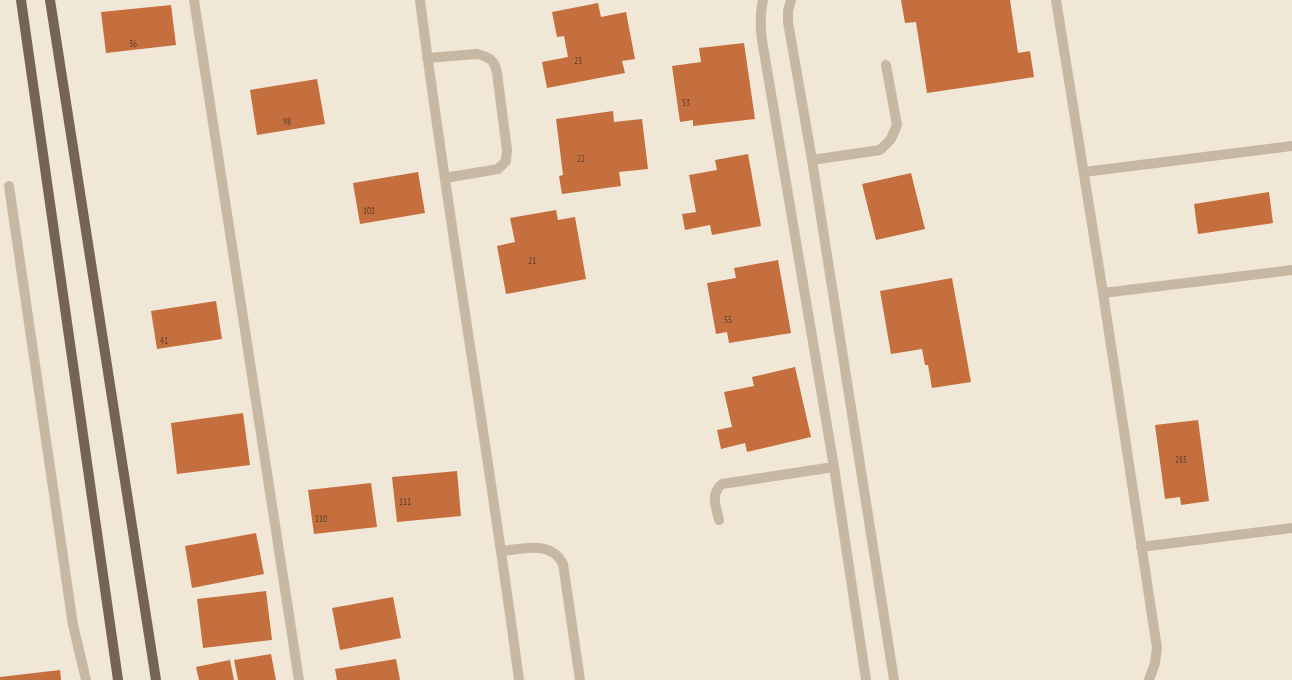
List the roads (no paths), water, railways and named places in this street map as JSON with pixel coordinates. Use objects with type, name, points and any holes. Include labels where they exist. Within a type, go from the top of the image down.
[{"type":"main road","points":[[21,0],[118,680]]},
{"type":"main road","points":[[50,0],[156,680]]},
{"type":"street","points":[[194,0],[299,680]]},
{"type":"street","points":[[420,0],[427,58],[502,551],[519,680]]},
{"type":"street","points":[[763,0],[760,25],[762,40],[834,467],[866,680]]},
{"type":"street","points":[[790,0],[788,22],[812,160],[894,680]]},
{"type":"street","points":[[1056,0],[1103,293],[1157,648],[1155,663],[1149,680]]},
{"type":"street","points":[[427,58],[477,54],[492,59],[496,66],[507,150],[506,160],[498,169],[445,178]]},
{"type":"street","points":[[812,160],[880,150],[891,139],[897,125],[886,64]]},
{"type":"street","points":[[1084,172],[1292,146]]},
{"type":"street","points":[[9,186],[73,625],[86,680]]},
{"type":"street","points":[[1103,293],[1292,270]]},
{"type":"street","points":[[718,520],[715,495],[717,489],[722,484],[834,467]]},
{"type":"street","points":[[1141,547],[1292,528]]},
{"type":"street","points":[[502,551],[539,547],[545,548],[560,558],[563,564],[580,680]]}]
